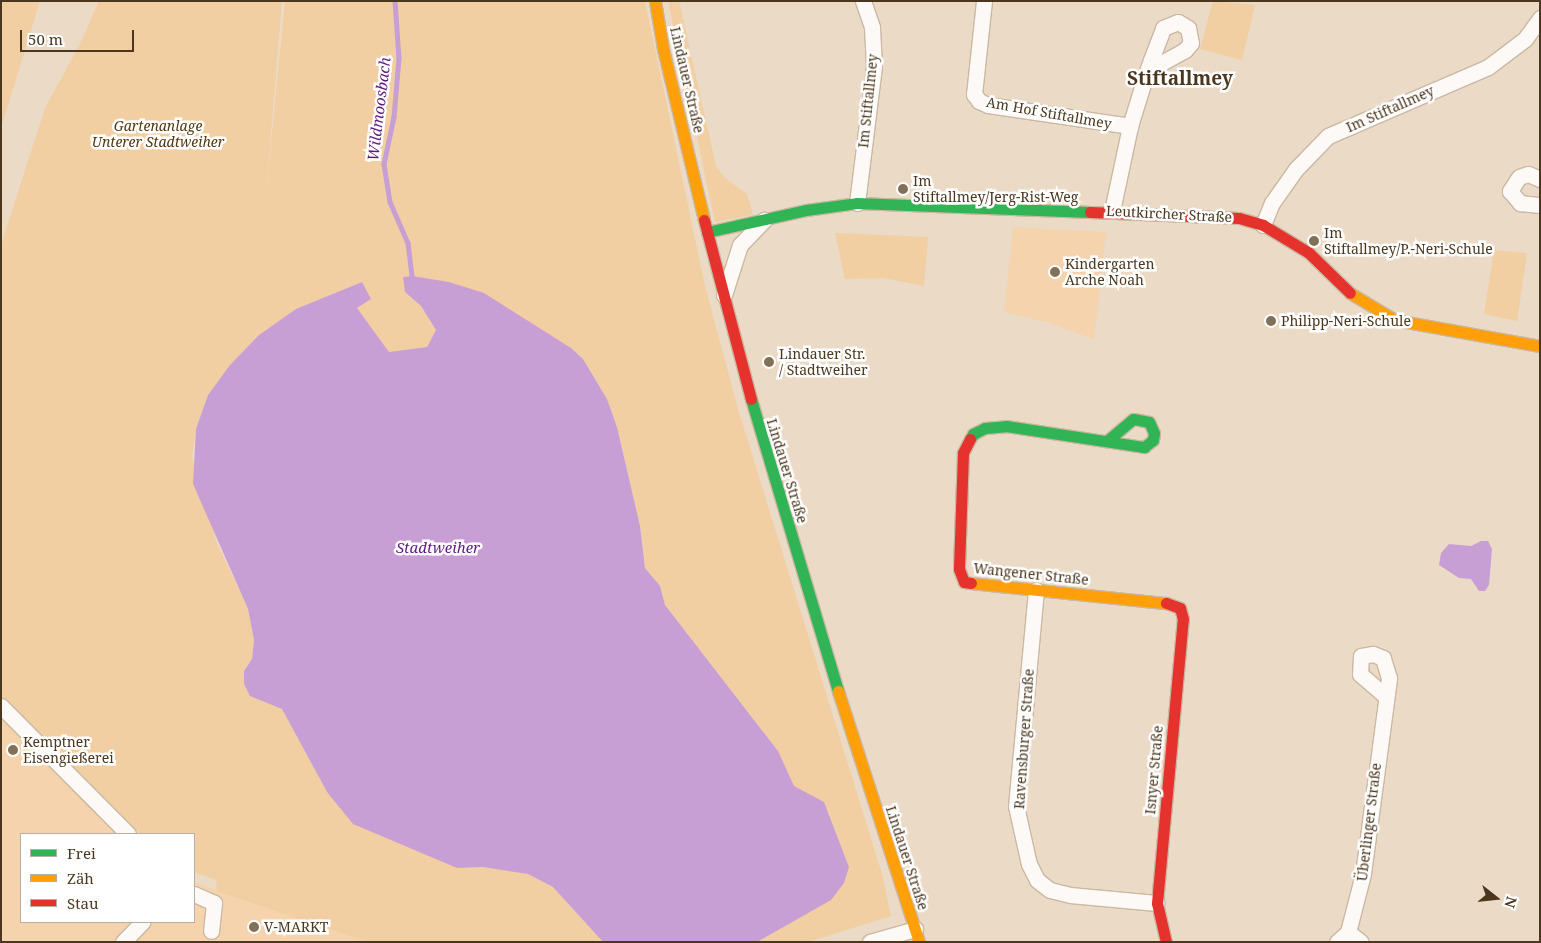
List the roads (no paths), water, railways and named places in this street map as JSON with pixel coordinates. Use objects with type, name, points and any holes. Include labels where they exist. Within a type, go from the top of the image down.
[{"type":"street","name":"Lindauer Straße","points":[[655,1],[663,49],[731,333],[856,751],[917,936]]},
{"type":"street","name":"Im Stiftallmey","points":[[857,203],[874,66],[872,27],[863,1]]},
{"type":"street","name":"Am Hof Stiftallmey","points":[[984,1],[974,94],[979,101],[988,105],[1130,126]]},
{"type":"street","name":"Im Stiftallmey","points":[[1263,225],[1272,203],[1296,169],[1328,136],[1488,68],[1525,39],[1540,18]]},
{"type":"street","name":"Am Hof Stiftallmey","points":[[1112,211],[1130,126],[1147,71]]},
{"type":"street","points":[[1540,179],[1528,174],[1519,177],[1510,191],[1520,203],[1540,205]]},
{"type":"street","name":"Leutkircher Straße","points":[[707,232],[765,219],[857,203],[1214,215],[1263,225],[1309,253],[1352,295],[1395,320],[1476,337],[1540,346]]},
{"type":"street","points":[[723,299],[740,246],[765,219]]},
{"type":"street","name":"Wangener Straße","points":[[1108,440],[995,426],[973,434],[963,453],[959,569],[964,582],[1174,604]]},
{"type":"street","name":"Ravensburger Straße","points":[[1036,590],[1016,806],[1029,864],[1037,880],[1050,890],[1070,895],[1157,903]]},
{"type":"street","name":"Isnyer Straße","points":[[1166,942],[1157,903],[1183,619],[1180,608],[1174,604]]},
{"type":"street","name":"Überlinger Straße","points":[[1342,937],[1363,874],[1385,696]]},
{"type":"street","points":[[1,706],[127,833]]},
{"type":"street","points":[[195,894],[214,903],[211,930]]},
{"type":"street","points":[[123,942],[141,923]]},
{"type":"street","points":[[870,942],[917,936]]},
{"type":"street","points":[[1342,937],[1361,942]]},
{"type":"water","name":"Stadtweiher","points":[[412,276],[449,282],[484,293],[571,348],[583,359],[607,399],[617,427],[640,526],[645,568],[660,586],[665,605],[778,751],[794,786],[824,802],[849,867],[844,883],[831,900],[757,942],[603,942],[553,887],[528,874],[483,867],[457,868],[353,824],[327,792],[282,709],[250,696],[244,684],[244,671],[252,659],[254,640],[248,609],[193,484],[196,429],[208,395],[230,365],[259,335],[296,309],[362,282],[371,299],[357,308],[389,352],[427,347],[436,330],[421,306],[405,292],[403,277]]},
{"type":"water","points":[[1481,541],[1488,541],[1492,549],[1489,585],[1485,591],[1479,591],[1471,579],[1459,578],[1439,565],[1441,553],[1449,544],[1471,546]]},
{"type":"waterway","name":"Wildmoosbach","points":[[395,1],[399,58],[394,117],[384,164],[390,202],[408,243],[412,276]]},
{"type":"place","name":"Im Stiftallmey/Jerg-Rist-Weg","points":[[903,189]]},
{"type":"place","name":"Im Stiftallmey/P.-Neri-Schule","points":[[1314,241]]},
{"type":"place","name":"Kindergarten Arche Noah","points":[[1055,272]]},
{"type":"place","name":"Philipp-Neri-Schule","points":[[1271,321]]},
{"type":"place","name":"Lindauer Str. / Stadtweiher","points":[[769,362]]},
{"type":"place","name":"Kemptner Eisengießerei","points":[[13,750]]},
{"type":"place","name":"V-MARKT","points":[[254,927]]},
{"type":"district","name":"Stiftallmey","points":[[1180,79]]},
{"type":"park label","name":"Gartenanlage Unterer Stadtweiher","points":[[158,134]]}]
